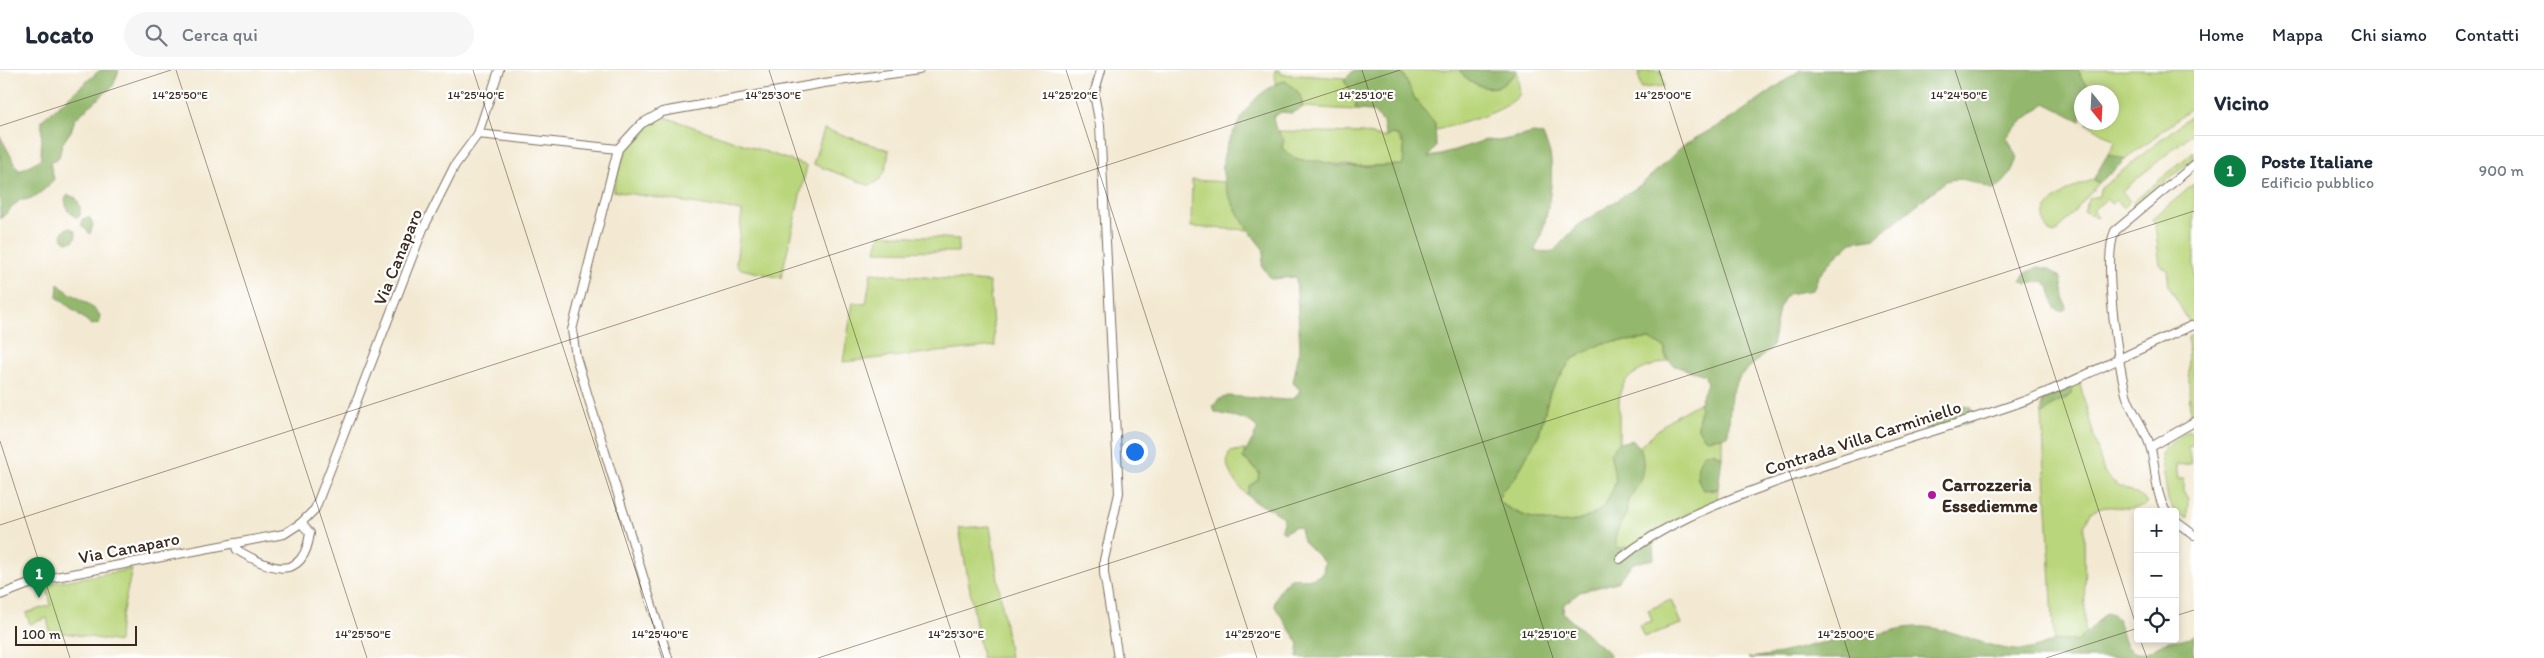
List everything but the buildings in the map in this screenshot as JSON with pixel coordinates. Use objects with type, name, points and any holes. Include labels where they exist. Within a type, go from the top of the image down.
[{"type":"street","name":"Via Canaparo","points":[[0,595],[40,580],[284,534],[301,523],[315,509],[423,229],[454,165],[478,134],[499,70]]},
{"type":"street","points":[[668,658],[576,357],[572,330],[618,149],[641,124],[662,112],[815,85],[919,70]]},
{"type":"street","points":[[1101,70],[1094,94],[1100,134],[1119,493],[1104,560],[1104,573],[1118,658]]},
{"type":"street","points":[[478,134],[618,149]]},
{"type":"street","points":[[2164,508],[2159,499],[2151,447],[2127,396],[2112,296],[2111,240],[2115,231],[2194,165]]},
{"type":"street","name":"Contrada Villa Carminiello","points":[[1620,559],[1644,540],[1715,504],[1812,469],[2016,404],[2080,378],[2120,357],[2194,325]]},
{"type":"street","points":[[2151,447],[2194,422]]},
{"type":"street","points":[[235,543],[237,550],[268,566],[281,569],[294,566],[302,558],[309,542],[310,533],[301,523]]},
{"type":"street","points":[[2179,524],[2194,535]]},
{"type":"green space","points":[[100,70],[119,70],[113,86],[75,119],[71,131],[62,144],[59,157],[50,163],[54,179],[30,199],[20,200],[0,219],[0,136],[19,171],[41,159],[42,120]]},
{"type":"green space","points":[[1275,70],[1280,70],[1281,74],[1346,78],[1344,81],[1357,99],[1355,110],[1302,107],[1300,95],[1292,86],[1285,81],[1275,84]]},
{"type":"green space","points":[[1354,70],[1401,70],[1415,99],[1435,124],[1436,147],[1428,157],[1441,155],[1485,140],[1499,141],[1534,133],[1543,135],[1550,154],[1551,190],[1543,230],[1534,251],[1553,252],[1577,226],[1642,184],[1685,144],[1734,117],[1800,70],[2076,70],[2086,85],[2074,85],[2074,118],[2045,103],[2013,129],[2007,137],[2017,158],[2008,177],[1998,187],[1993,190],[1964,180],[1946,181],[1875,238],[1852,242],[1829,263],[1818,277],[1813,290],[1787,294],[1779,308],[1772,347],[1740,376],[1731,394],[1728,436],[1706,439],[1698,429],[1700,402],[1707,383],[1705,375],[1673,364],[1666,355],[1665,348],[1649,339],[1603,343],[1571,360],[1550,392],[1539,434],[1515,478],[1501,492],[1498,501],[1521,514],[1549,522],[1577,521],[1590,516],[1601,509],[1616,482],[1610,452],[1619,443],[1632,440],[1637,445],[1642,455],[1642,474],[1637,487],[1630,497],[1626,514],[1617,531],[1616,543],[1617,548],[1630,547],[1657,538],[1653,545],[1654,559],[1633,563],[1617,582],[1580,592],[1564,604],[1563,612],[1567,617],[1610,654],[1609,658],[1297,658],[1299,644],[1274,605],[1275,601],[1282,586],[1291,578],[1312,579],[1322,574],[1325,563],[1303,541],[1300,528],[1294,527],[1284,533],[1281,529],[1284,519],[1276,512],[1247,495],[1249,486],[1258,480],[1259,472],[1243,457],[1258,429],[1244,419],[1215,412],[1213,407],[1218,400],[1228,396],[1286,400],[1295,398],[1300,390],[1293,383],[1300,347],[1296,277],[1271,279],[1262,266],[1264,250],[1248,229],[1233,204],[1227,191],[1223,164],[1228,143],[1248,107],[1265,91],[1285,81],[1296,90],[1302,100],[1301,109],[1291,113],[1281,112],[1273,117],[1275,127],[1284,140],[1282,147],[1290,155],[1299,159],[1321,161],[1341,166],[1403,165],[1403,145],[1400,138],[1391,134],[1386,138],[1383,122],[1372,111],[1355,110],[1357,98],[1344,81]]},
{"type":"green space","points":[[1401,70],[1459,70],[1467,79],[1478,85],[1490,88],[1502,85],[1517,72],[1520,94],[1503,108],[1492,113],[1434,131],[1434,124],[1415,99]]},
{"type":"green space","points":[[1459,70],[1517,70],[1517,72],[1502,85],[1490,88],[1478,85],[1467,79]]},
{"type":"green space","points":[[1661,70],[1664,86],[1641,88],[1638,72]]},
{"type":"green space","points":[[2076,70],[2194,70],[2194,106],[2125,160],[2108,154],[2116,141],[2098,130],[2119,130],[2119,85],[2086,85]]},
{"type":"green space","points":[[2194,113],[2194,132],[2122,191],[2130,201],[2123,208],[2116,200],[2111,204],[2107,199],[2093,210],[2097,218],[2084,211],[2090,198],[2099,196],[2100,189]]},
{"type":"green space","points":[[662,116],[807,166],[781,278],[741,269],[736,264],[742,211],[613,191],[623,157],[628,148],[641,131]]},
{"type":"green space","points":[[824,129],[889,150],[882,177],[868,185],[813,164]]},
{"type":"green space","points":[[1279,131],[1363,133],[1386,138],[1390,134],[1397,135],[1404,146],[1403,165],[1358,166],[1305,161],[1288,156],[1282,147]]},
{"type":"green space","points":[[2194,151],[2194,158],[2135,207],[2132,203]]},
{"type":"green space","points":[[2108,154],[2125,160],[2099,183],[2093,180]]},
{"type":"green space","points":[[1192,180],[1226,182],[1235,208],[1249,230],[1191,227]]},
{"type":"green space","points":[[2093,180],[2099,183],[2055,234],[2049,232],[2045,222],[2045,213],[2050,205],[2066,192]]},
{"type":"green space","points":[[2194,184],[2194,321],[2190,324],[2169,286],[2167,270],[2160,265],[2155,224],[2151,220]]},
{"type":"green space","points":[[68,195],[76,198],[80,206],[80,216],[77,218],[67,210],[65,199]]},
{"type":"green space","points":[[90,218],[93,225],[90,234],[82,226],[82,219]]},
{"type":"green space","points":[[66,228],[72,228],[76,235],[72,242],[66,242],[62,238],[62,232]]},
{"type":"green space","points":[[880,234],[959,239],[958,252],[876,251]]},
{"type":"green space","points":[[2038,267],[2049,269],[2061,278],[2066,309],[2061,311],[2055,309],[2049,286],[2043,281],[2027,284],[2021,281],[2024,274]]},
{"type":"green space","points":[[871,273],[989,282],[995,346],[843,362],[853,302],[866,304]]},
{"type":"green space","points":[[58,284],[95,310],[100,315],[99,323],[92,325],[57,297]]},
{"type":"green space","points":[[2194,334],[2194,416],[2190,419],[2188,337]]},
{"type":"green space","points":[[1649,339],[1665,348],[1665,355],[1668,361],[1635,373],[1626,381],[1621,389],[1619,399],[1619,443],[1610,452],[1616,482],[1601,509],[1577,521],[1549,522],[1521,514],[1498,501],[1501,492],[1515,478],[1539,434],[1550,392],[1571,360],[1603,343]]},
{"type":"green space","points":[[2079,381],[2104,473],[2109,479],[2143,498],[2148,503],[2138,508],[2105,507],[2091,512],[2084,526],[2085,634],[2077,642],[2066,639],[2054,641],[2042,415],[2057,401],[2067,398],[2073,383]]},
{"type":"green space","points":[[2073,383],[2072,394],[2052,405],[2042,415],[2042,397]]},
{"type":"green space","points":[[1700,402],[1698,429],[1706,439],[1722,437],[1722,457],[1713,452],[1697,476],[1699,482],[1711,491],[1718,489],[1717,500],[1651,533],[1630,547],[1616,548],[1617,531],[1626,514],[1628,501],[1642,468],[1640,446],[1669,420]]},
{"type":"green space","points":[[1965,406],[1971,408],[1972,423],[1924,430],[1937,414]]},
{"type":"green space","points":[[2188,430],[2194,435],[2193,445],[2188,446],[2191,464],[2176,465],[2178,479],[2184,479],[2184,492],[2188,499],[2187,519],[2179,514],[2179,508],[2172,508],[2168,500],[2161,455],[2165,448]]},
{"type":"green space","points":[[1245,450],[1243,458],[1259,472],[1258,480],[1249,486],[1247,495],[1231,475],[1227,464],[1230,452]]},
{"type":"green space","points":[[1713,452],[1722,457],[1718,489],[1703,490],[1697,476],[1699,462],[1705,453]]},
{"type":"green space","points":[[990,526],[1010,658],[982,658],[959,528]]},
{"type":"green space","points":[[132,569],[120,624],[119,642],[65,633],[51,637],[47,618],[30,624],[26,613],[51,605],[46,584]]},
{"type":"green space","points":[[1671,600],[1681,624],[1644,637],[1639,625],[1652,621],[1648,610]]},
{"type":"green space","points":[[2106,613],[2117,618],[2125,644],[2132,651],[2144,653],[2164,643],[2179,643],[2179,639],[2191,637],[2194,634],[2194,658],[1748,658],[1834,640],[1863,638],[1915,627],[1940,629],[1990,645],[2015,650],[2031,649],[2053,642],[2068,640],[2077,642]]},
{"type":"place","name":"Carrozzeria Essediemme","points":[[1932,495]]},
{"type":"place","name":"Poste Italiane","points":[[39,598]]}]
